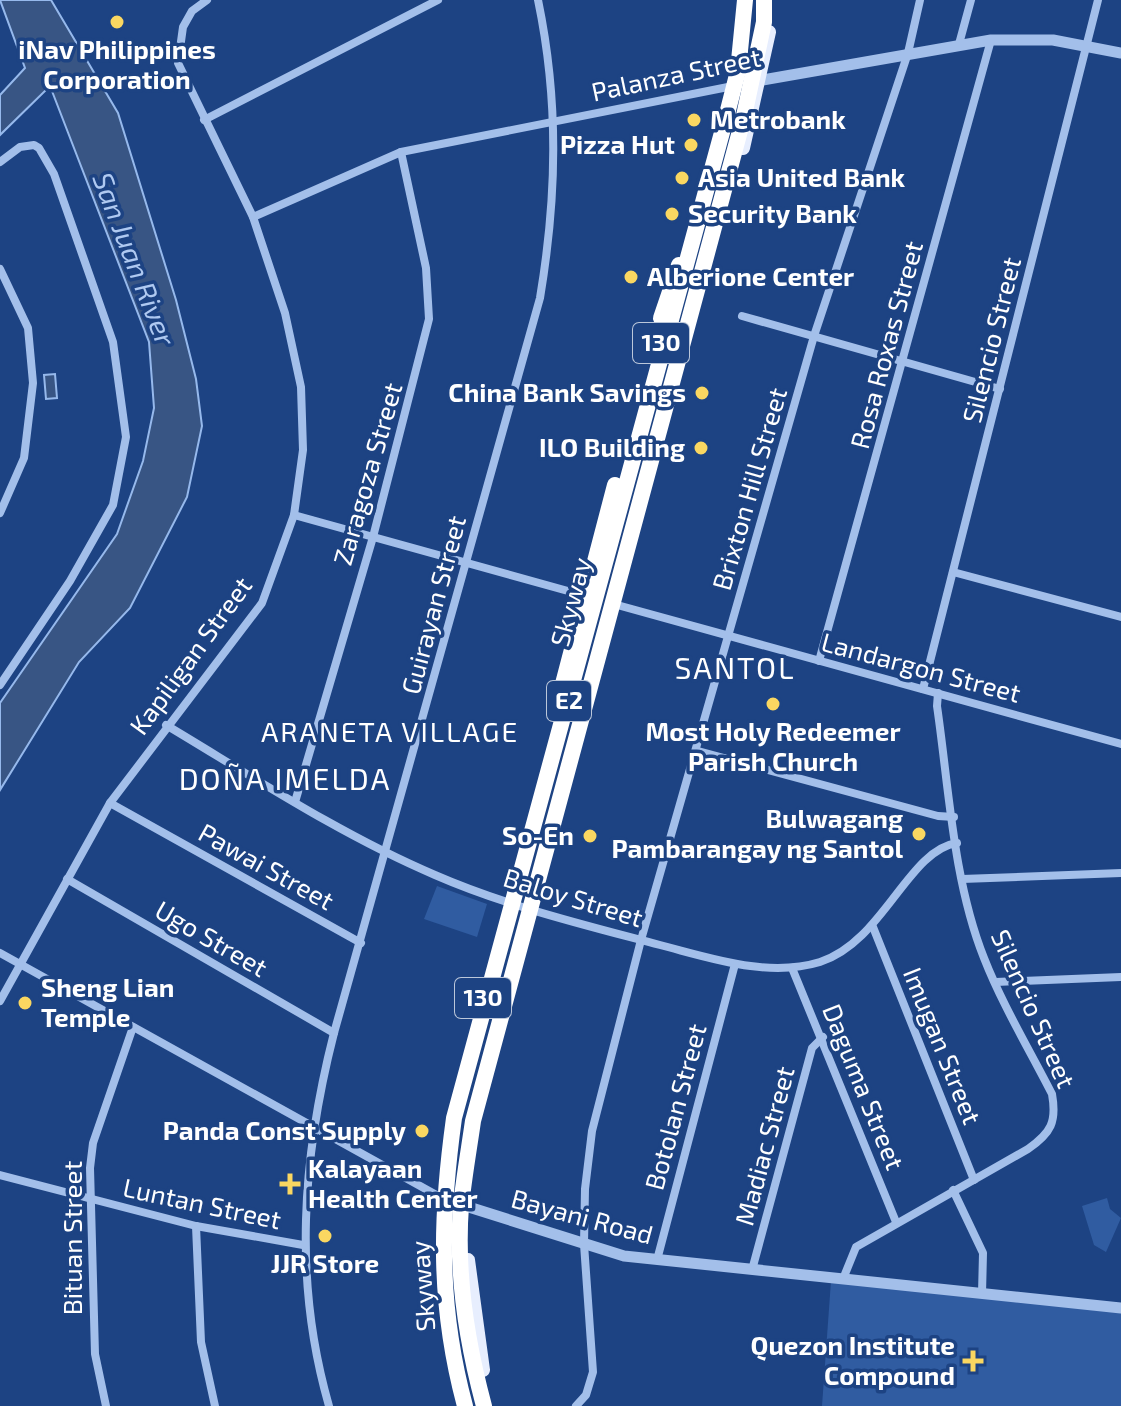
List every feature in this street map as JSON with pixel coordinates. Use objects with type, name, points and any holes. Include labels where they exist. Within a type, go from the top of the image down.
[{"type":"highway","name":"Skyway","points":[[463,1406],[447,1314],[443,1201],[454,1118],[738,71],[743,0]]},
{"type":"highway","name":"Skyway","points":[[484,1406],[465,1309],[462,1259],[461,1208],[473,1121],[744,116],[762,34],[764,0]]},
{"type":"highway","points":[[527,855],[566,667],[661,318],[695,214]]},
{"type":"highway","points":[[609,510],[633,446]]},
{"type":"main road","name":"130","points":[[463,1406],[444,1316],[440,1197],[451,1119],[695,214],[728,87],[743,0]]},
{"type":"main road","name":"130","points":[[491,1406],[473,1309],[465,1206],[476,1123],[761,80],[772,0]]},
{"type":"street","name":"Kapiligan Street","points":[[0,1001],[110,803],[166,725],[262,603],[294,515],[303,450],[301,387],[285,313],[253,217],[179,69],[183,27],[192,11],[207,0]]},
{"type":"street","points":[[204,120],[438,0]]},
{"type":"street","name":"Guirayan Street","points":[[329,1406],[319,1373],[303,1245],[313,1125],[334,1033],[540,298],[554,201],[555,122],[552,77],[538,0]]},
{"type":"street","name":"Brixton Hill Street","points":[[576,1406],[586,1395],[593,1372],[584,1244],[585,1189],[592,1131],[641,940],[698,751],[814,336],[908,53],[920,0]]},
{"type":"street","points":[[959,44],[971,0]]},
{"type":"street","name":"Silencio Street","points":[[923,689],[1098,0]]},
{"type":"street","name":"Palanza Street","points":[[253,217],[401,152],[761,80],[991,40],[1040,39],[1121,53]]},
{"type":"street","name":"Rosa Roxas Street","points":[[819,661],[991,40]]},
{"type":"street","points":[[0,162],[20,147],[34,145],[39,148],[54,174],[113,342],[126,437],[113,505],[70,581],[0,685]]},
{"type":"street","name":"Zaragoza Street","points":[[295,802],[373,537],[417,373],[429,310],[426,268],[401,152]]},
{"type":"street","points":[[0,269],[4,286],[28,328],[33,383],[24,458],[0,513]]},
{"type":"street","points":[[742,316],[1000,389]]},
{"type":"street","name":"Landargon Street","points":[[294,515],[1121,744]]},
{"type":"street","points":[[953,572],[1121,617]]},
{"type":"street","name":"Silencio Street","points":[[843,1279],[856,1247],[1045,1137],[1055,1114],[1052,1094],[984,958],[962,879],[937,706],[938,693]]},
{"type":"street","name":"Baloy Street","points":[[166,725],[295,802],[435,875],[509,902],[735,964],[792,968],[822,961],[844,950],[873,927],[932,851],[957,843]]},
{"type":"street","points":[[698,751],[938,816],[954,817]]},
{"type":"street","name":"Pawai Street","points":[[110,803],[361,943]]},
{"type":"street","points":[[962,879],[1121,873]]},
{"type":"street","name":"Ugo Street","points":[[67,879],[334,1033]]},
{"type":"street","name":"Imugan Street","points":[[873,927],[974,1180]]},
{"type":"street","name":"Bayani Road","points":[[0,953],[440,1197],[584,1244],[624,1256],[657,1260],[1121,1308]]},
{"type":"street","name":"Botolan Street","points":[[657,1260],[735,964]]},
{"type":"street","name":"Daguma Street","points":[[792,968],[823,1037],[896,1222]]},
{"type":"street","points":[[996,982],[1121,977]]},
{"type":"street","name":"Bituan Street","points":[[106,1406],[95,1354],[88,1199],[93,1143],[133,1027]]},
{"type":"street","name":"Madiac Street","points":[[752,1270],[812,1048],[823,1037]]},
{"type":"street","name":"Luntan Street","points":[[0,1175],[196,1226],[303,1245]]},
{"type":"street","points":[[953,1190],[983,1253],[982,1294]]},
{"type":"street","points":[[196,1226],[201,1342],[215,1406]]},
{"type":"shaded area","points":[[437,886],[487,904],[477,937],[424,919]]},
{"type":"shaded area","points":[[1107,1198],[1110,1209],[1121,1218],[1106,1252],[1094,1245],[1082,1206]]},
{"type":"shaded area","name":"Quezon Institute Compound","points":[[831,1281],[1121,1313],[1121,1406],[822,1406]]},
{"type":"water","name":"San Juan River","points":[[0,0],[51,0],[118,113],[176,300],[196,379],[202,426],[187,497],[130,608],[79,662],[0,790],[0,703],[117,534],[143,461],[154,408],[149,342],[50,86],[0,135],[0,95],[25,68]]},
{"type":"water","points":[[55,374],[57,398],[46,399],[44,375]]},
{"type":"place","name":"iNav Philippines Corporation","points":[[117,22]]},
{"type":"place","name":"Metrobank","points":[[694,120]]},
{"type":"place","name":"Pizza Hut","points":[[691,145]]},
{"type":"place","name":"Asia United Bank","points":[[682,178]]},
{"type":"place","name":"Security Bank","points":[[672,214]]},
{"type":"place","name":"Alberione Center","points":[[631,277]]},
{"type":"place","name":"China Bank Savings","points":[[702,393]]},
{"type":"place","name":"ILO Building","points":[[701,448]]},
{"type":"place","name":"Most Holy Redeemer Parish Church","points":[[773,704]]},
{"type":"place","name":"Bulwagang Pambarangay ng Santol","points":[[919,834]]},
{"type":"place","name":"So-En","points":[[590,836]]},
{"type":"place","name":"Sheng Lian Temple","points":[[25,1003]]},
{"type":"place","name":"Panda Const Supply","points":[[422,1131]]},
{"type":"place","name":"Kalayaan Health Center","points":[[290,1184]]},
{"type":"place","name":"JJR Store","points":[[325,1236]]},
{"type":"place","name":"Quezon Institute Compound","points":[[973,1361]]},
{"type":"district","name":"SANTOL","points":[[735,669]]},
{"type":"district","name":"ARANETA VILLAGE","points":[[390,732]]},
{"type":"district","name":"DOÑA IMELDA","points":[[285,780]]}]
